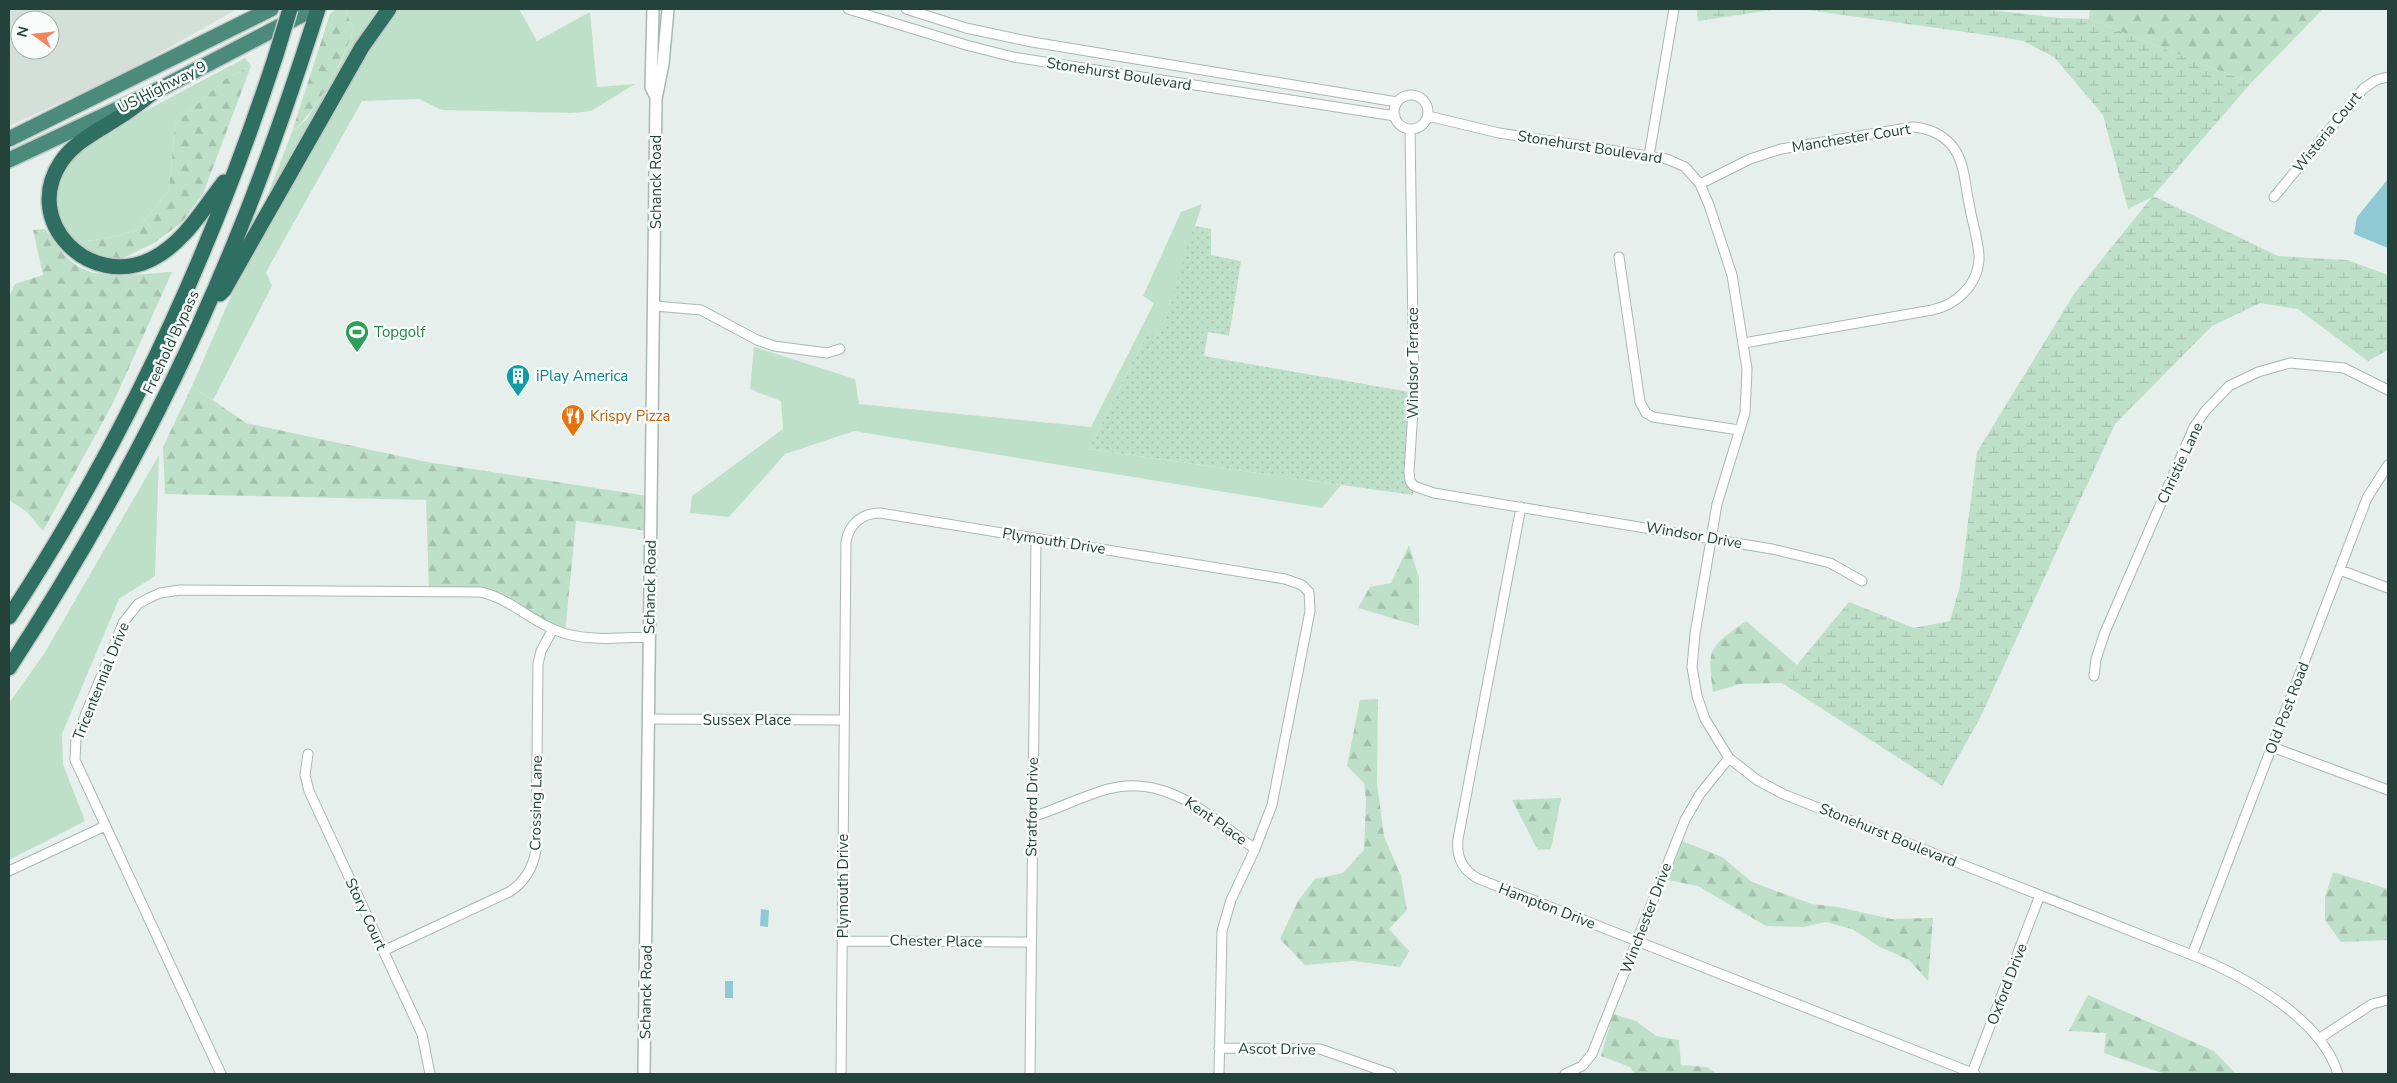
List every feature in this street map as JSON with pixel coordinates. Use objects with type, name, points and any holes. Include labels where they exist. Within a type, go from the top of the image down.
[{"type":"highway","name":"US Highway 9","points":[[9,140],[271,9]]},
{"type":"highway","name":"Freehold Bypass","points":[[9,617],[58,537],[122,421],[182,299],[236,167],[276,55],[290,9]]},
{"type":"highway","name":"US Highway 9","points":[[9,160],[154,92],[313,9]]},
{"type":"highway","name":"Freehold Bypass","points":[[9,668],[70,569],[117,487],[167,392],[209,303],[247,212],[318,9]]},
{"type":"highway","points":[[209,303],[224,290],[362,47],[388,9]]},
{"type":"highway","points":[[154,92],[85,139],[67,154],[60,163],[52,182],[50,210],[55,226],[68,245],[87,260],[104,266],[124,267],[152,259],[181,237],[236,167]]},
{"type":"street","name":"Schanck Road","points":[[653,9],[651,87],[656,99]]},
{"type":"street","name":"Schanck Road","points":[[644,1074],[655,306],[656,99],[663,64],[668,9]]},
{"type":"street","name":"Stonehurst Boulevard","points":[[848,9],[861,11],[995,54],[1395,116]]},
{"type":"street","name":"Stonehurst Boulevard","points":[[906,9],[997,36],[1080,51],[1397,102],[1407,95],[1418,96],[1426,104],[1428,116],[1499,133],[1648,156],[1676,162],[1685,167],[1700,184],[1724,244],[1737,296],[1744,343],[1748,393],[1745,413],[1721,484],[1695,634],[1692,668],[1697,696],[1704,719],[1729,758],[1757,780],[1783,794],[2231,972],[2266,993],[2320,1038],[2332,1058],[2338,1074]]},
{"type":"street","points":[[1648,156],[1674,9]]},
{"type":"street","points":[[1078,67],[1080,51]]},
{"type":"street","name":"Wisteria Court","points":[[2274,197],[2363,89],[2376,80],[2388,77]]},
{"type":"street","points":[[1397,102],[1395,116],[1400,125],[1410,129],[1423,124],[1428,116]]},
{"type":"street","name":"Manchester Court","points":[[1700,184],[1750,159],[1771,151],[1913,127],[1932,131],[1946,139],[1955,150],[1962,166],[1979,260],[1971,284],[1957,300],[1932,310],[1744,343]]},
{"type":"street","name":"Windsor Terrace","points":[[1410,129],[1414,386],[1410,481],[1416,488],[1424,491],[1521,507]]},
{"type":"street","points":[[1619,257],[1640,402],[1646,413],[1653,417],[1739,430]]},
{"type":"street","points":[[655,306],[701,310],[756,340],[774,346],[827,353],[840,349]]},
{"type":"street","name":"Christie Lane","points":[[2094,676],[2096,659],[2105,632],[2194,427],[2206,410],[2229,386],[2258,372],[2290,363],[2344,368],[2388,390]]},
{"type":"street","name":"Old Post Road","points":[[2192,955],[2367,498],[2388,465]]},
{"type":"street","name":"Windsor Drive","points":[[1521,507],[1772,549],[1830,563],[1862,581]]},
{"type":"street","name":"Hampton Drive","points":[[1521,507],[1458,840],[1458,856],[1466,870],[1479,879],[1974,1074]]},
{"type":"street","name":"Plymouth Drive","points":[[841,1074],[846,542],[854,524],[864,516],[880,513],[1284,579],[1302,585],[1309,592],[1310,610],[1276,789],[1266,823],[1231,900],[1222,931],[1219,1074]]},
{"type":"street","name":"Stratford Drive","points":[[1030,1074],[1036,539]]},
{"type":"street","points":[[2340,570],[2388,588]]},
{"type":"street","name":"Tricentennial Drive","points":[[221,1074],[77,767],[74,744],[118,632],[129,613],[149,598],[160,593],[180,590],[480,592],[501,598],[553,629],[574,637],[649,637]]},
{"type":"street","name":"Crossing Lane","points":[[383,951],[509,892],[524,880],[530,870],[536,850],[538,664],[541,650],[553,629]]},
{"type":"street","name":"Sussex Place","points":[[649,719],[844,720]]},
{"type":"street","points":[[2272,747],[2388,790]]},
{"type":"street","name":"Story Court","points":[[308,754],[305,775],[309,791],[422,1034],[430,1074]]},
{"type":"street","name":"Winchester Drive","points":[[1565,1074],[1582,1066],[1592,1054],[1685,820],[1700,794],[1729,758]]},
{"type":"street","name":"Kent Place","points":[[1032,817],[1108,789],[1129,786],[1150,787],[1186,799],[1255,849]]},
{"type":"street","points":[[9,871],[105,826]]},
{"type":"street","name":"Oxford Drive","points":[[1974,1074],[2040,895]]},
{"type":"street","name":"Chester Place","points":[[842,941],[1030,942]]},
{"type":"street","points":[[2320,1038],[2372,1004],[2388,1000]]},
{"type":"street","name":"Ascot Drive","points":[[1219,1048],[1320,1049],[1390,1074]]},
{"type":"shaded area","points":[[9,9],[237,9],[123,74],[9,126]]},
{"type":"green space","points":[[336,9],[345,9],[354,31],[328,85],[312,110],[292,132],[330,14]]},
{"type":"green space","points":[[345,9],[382,9],[353,50],[267,197],[292,132],[307,119],[340,64],[354,31]]},
{"type":"green space","points":[[393,9],[519,9],[537,41],[590,12],[597,87],[635,84],[591,111],[572,113],[442,110],[419,99],[362,101],[266,272],[272,286],[213,400],[192,386],[235,287],[353,73]]},
{"type":"green space","points":[[1697,9],[1778,9],[1698,21]]},
{"type":"green space","points":[[1801,9],[1980,9],[2060,18],[2089,19],[2251,83],[2153,196],[2278,256],[2347,260],[2388,275],[2388,350],[2368,361],[2298,309],[2260,303],[2212,326],[2115,424],[1980,718],[1942,786],[1782,683],[1849,602],[1914,628],[1950,621],[1960,586],[1977,452],[2074,294],[2152,197],[2128,209],[2103,115],[2054,57],[2023,41]]},
{"type":"green space","points":[[2090,9],[2323,9],[2251,83],[2089,19]]},
{"type":"green space","points":[[245,58],[251,66],[225,79],[175,124],[169,190],[137,230],[109,238],[72,243],[55,210],[59,171],[83,144]]},
{"type":"green space","points":[[251,66],[203,194],[181,223],[154,243],[121,259],[95,255],[72,243],[109,238],[137,230],[169,190],[175,124],[225,79]]},
{"type":"green space","points":[[1202,204],[1160,335],[1148,332],[1089,449],[1341,485],[1322,508],[854,431],[785,454],[729,517],[690,513],[692,496],[783,429],[781,401],[750,389],[754,347],[855,379],[859,404],[1091,427],[1154,303],[1143,296],[1181,212]]},
{"type":"green space","points":[[1194,226],[1211,229],[1211,255],[1241,261],[1229,336],[1208,332],[1204,356],[1415,393],[1413,495],[1089,449],[1148,332],[1160,335]]},
{"type":"green space","points":[[45,229],[62,252],[83,269],[114,275],[172,272],[113,403],[43,531],[27,512],[9,500],[9,296],[15,284],[43,275],[33,230]]},
{"type":"green space","points":[[192,386],[246,423],[427,462],[648,496],[647,531],[576,521],[565,633],[493,595],[429,591],[426,500],[165,494],[163,447]]},
{"type":"green space","points":[[159,455],[155,576],[119,599],[62,734],[63,764],[85,821],[9,860],[9,703],[44,654]]},
{"type":"green space","points":[[1409,545],[1419,578],[1419,626],[1358,608],[1370,587],[1391,583]]},
{"type":"green space","points":[[1746,621],[1797,665],[1782,683],[1740,684],[1713,692],[1710,665],[1713,649],[1724,637]]},
{"type":"green space","points":[[1378,699],[1377,783],[1384,836],[1401,876],[1407,910],[1389,929],[1409,951],[1400,967],[1353,961],[1305,965],[1280,939],[1298,901],[1315,879],[1343,873],[1364,850],[1366,800],[1364,783],[1347,766],[1360,700]]},
{"type":"green space","points":[[1561,798],[1551,849],[1538,850],[1512,800]]},
{"type":"green space","points":[[1682,841],[1722,857],[1752,882],[1812,904],[1838,907],[1891,919],[1933,918],[1928,981],[1909,960],[1880,947],[1852,929],[1826,922],[1803,927],[1766,926],[1698,886],[1668,880]]},
{"type":"green space","points":[[2333,872],[2388,889],[2388,940],[2341,942],[2325,920],[2325,897]]},
{"type":"green space","points":[[2088,995],[2214,1051],[2236,1074],[2165,1074],[2104,1053],[2106,1033],[2069,1031]]},
{"type":"green space","points":[[1613,1014],[1636,1021],[1656,1036],[1679,1040],[1681,1065],[1707,1067],[1717,1074],[1635,1074],[1630,1067],[1601,1056]]},
{"type":"water","points":[[2388,179],[2388,248],[2354,234],[2357,217]]},
{"type":"water","points":[[761,909],[769,910],[768,927],[760,926]]},
{"type":"water","points":[[725,981],[733,981],[733,998],[725,998]]},
{"type":"place","name":"Topgolf","points":[[357,353]]},
{"type":"place","name":"iPlay America","points":[[518,397]]},
{"type":"place","name":"Krispy Pizza","points":[[573,437]]}]
